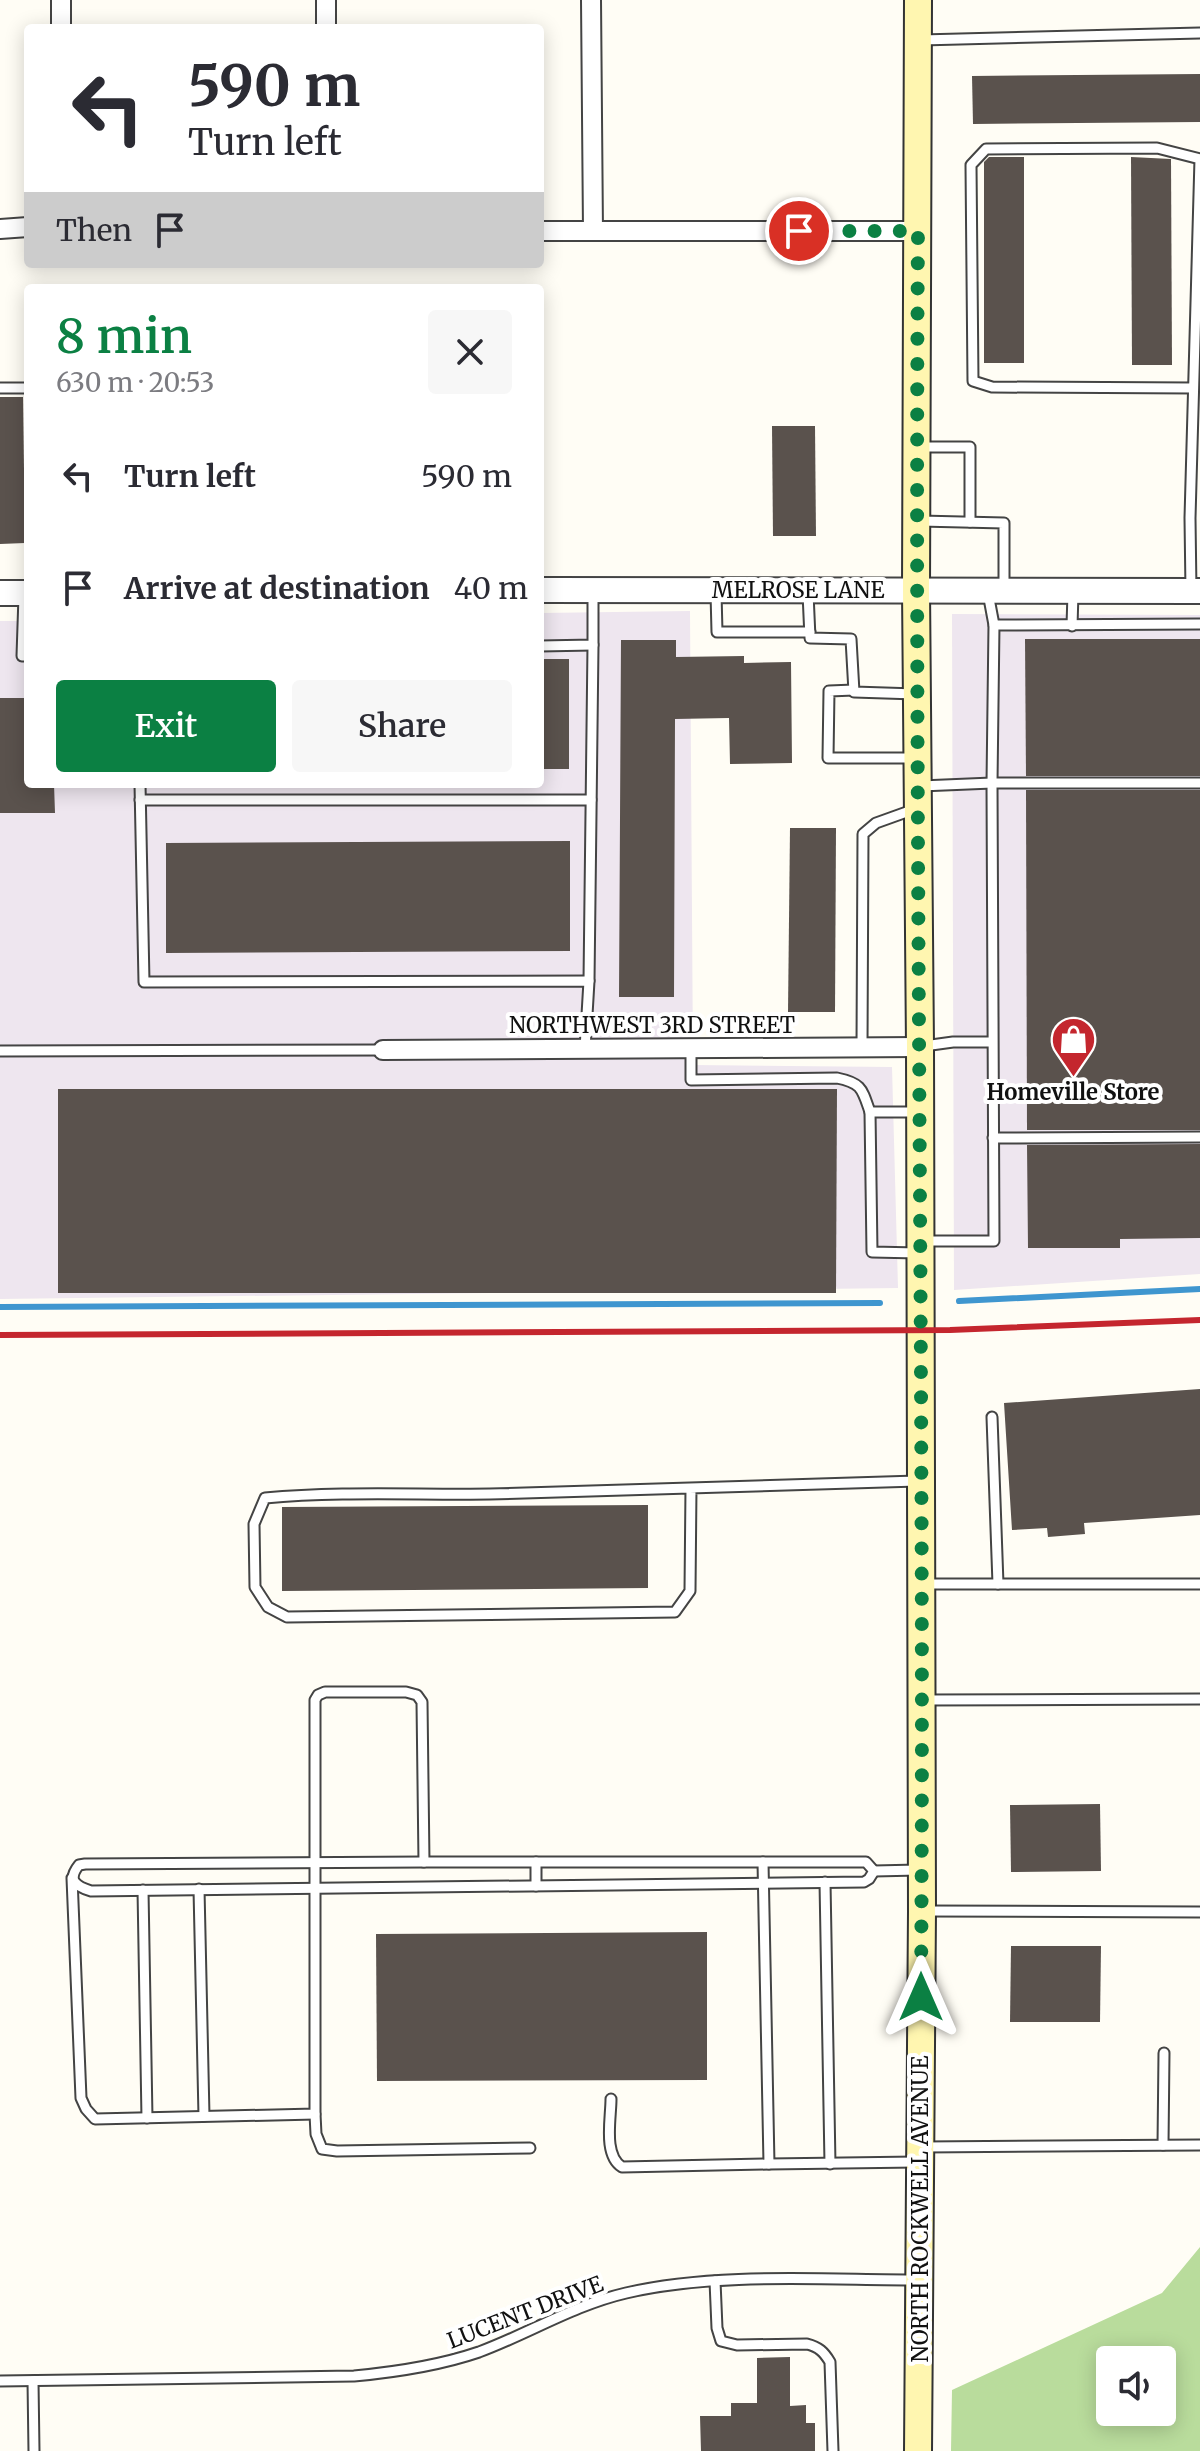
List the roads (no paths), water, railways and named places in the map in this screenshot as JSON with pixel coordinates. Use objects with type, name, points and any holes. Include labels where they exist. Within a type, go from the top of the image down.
[{"type":"main road","name":"NORTH ROCKWELL AVENUE","points":[[918,0],[916,590],[922,1911],[918,2451]]},
{"type":"street","points":[[61,0],[61,24]]},
{"type":"street","points":[[326,0],[326,24]]},
{"type":"street","points":[[591,0],[593,231]]},
{"type":"street","points":[[0,229],[24,227]]},
{"type":"street","points":[[544,231],[918,231]]},
{"type":"street","name":"MELROSE LANE","points":[[544,590],[1195,591]]},
{"type":"street","name":"NORTHWEST 3RD STREET","points":[[383,1050],[920,1047]]},
{"type":"lane","points":[[918,40],[1200,33]]},
{"type":"lane","points":[[1193,388],[992,387],[973,381],[971,165],[986,149],[1157,148],[1200,159],[1190,518],[1195,591]]},
{"type":"lane","points":[[0,388],[24,388]]},
{"type":"lane","points":[[916,447],[970,447],[970,522]]},
{"type":"lane","points":[[691,1048],[691,1080],[837,1078],[854,1082],[863,1090],[870,1112],[872,1252],[994,1241],[994,625],[1004,523],[916,521]]},
{"type":"lane","points":[[585,1049],[589,981],[593,590]]},
{"type":"lane","points":[[716,590],[717,632],[810,632]]},
{"type":"lane","points":[[808,590],[810,638],[851,639],[854,690]]},
{"type":"lane","points":[[1072,626],[1073,591]]},
{"type":"lane","points":[[17,593],[24,656]]},
{"type":"lane","points":[[994,625],[1200,624]]},
{"type":"lane","points":[[544,646],[593,645]]},
{"type":"lane","points":[[917,694],[829,691],[828,758],[918,758]]},
{"type":"lane","points":[[862,1047],[863,834],[876,823],[918,797],[992,783],[1200,783]]},
{"type":"lane","points":[[140,788],[144,982],[589,981]]},
{"type":"lane","points":[[140,800],[591,800]]},
{"type":"lane","points":[[920,1047],[953,1042],[992,1042]]},
{"type":"lane","points":[[0,1051],[383,1050]]},
{"type":"lane","points":[[870,1112],[920,1112]]},
{"type":"lane","points":[[993,1138],[1200,1137]]},
{"type":"lane","points":[[992,1417],[998,1584]]},
{"type":"lane","points":[[691,1488],[690,1591],[675,1612],[287,1617],[268,1607],[255,1587],[254,1524],[265,1498],[316,1493],[487,1494],[921,1481]]},
{"type":"lane","points":[[921,1584],[1200,1584]]},
{"type":"lane","points":[[424,1862],[422,1702],[417,1695],[406,1692],[325,1692],[318,1695],[315,1700],[315,2114],[316,2134],[322,2149],[530,2148]]},
{"type":"lane","points":[[921,1700],[1200,1699]]},
{"type":"lane","points":[[536,1862],[536,1886]]},
{"type":"lane","points":[[763,1862],[769,2164]]},
{"type":"lane","points":[[315,2114],[95,2119],[81,2098],[72,1878],[79,1865],[866,1862],[874,1871],[921,1870]]},
{"type":"lane","points":[[72,1878],[80,1888],[91,1891],[864,1882],[874,1871]]},
{"type":"lane","points":[[825,1882],[830,2164]]},
{"type":"lane","points":[[199,1889],[204,2116]]},
{"type":"lane","points":[[143,1890],[147,2118]]},
{"type":"lane","points":[[922,1911],[1200,1912]]},
{"type":"lane","points":[[1163,2145],[1164,2053]]},
{"type":"lane","points":[[611,2099],[611,2154],[622,2167],[830,2164],[920,2155],[1200,2145]]},
{"type":"lane","name":"LUCENT DRIVE","points":[[0,2381],[389,2373],[434,2366],[480,2351],[584,2305],[623,2293],[670,2284],[919,2280]]},
{"type":"lane","points":[[715,2281],[717,2328],[721,2341],[730,2345],[807,2344],[818,2347],[824,2353],[830,2362],[833,2451]]},
{"type":"lane","points":[[33,2381],[34,2451]]},
{"type":"waterway","points":[[959,1301],[1200,1289]]},
{"type":"waterway","points":[[0,1307],[880,1303]]},
{"type":"railway","points":[[0,1335],[950,1330],[1200,1320]]},
{"type":"place","name":"Homeville Store","points":[[1073,1078]]}]
